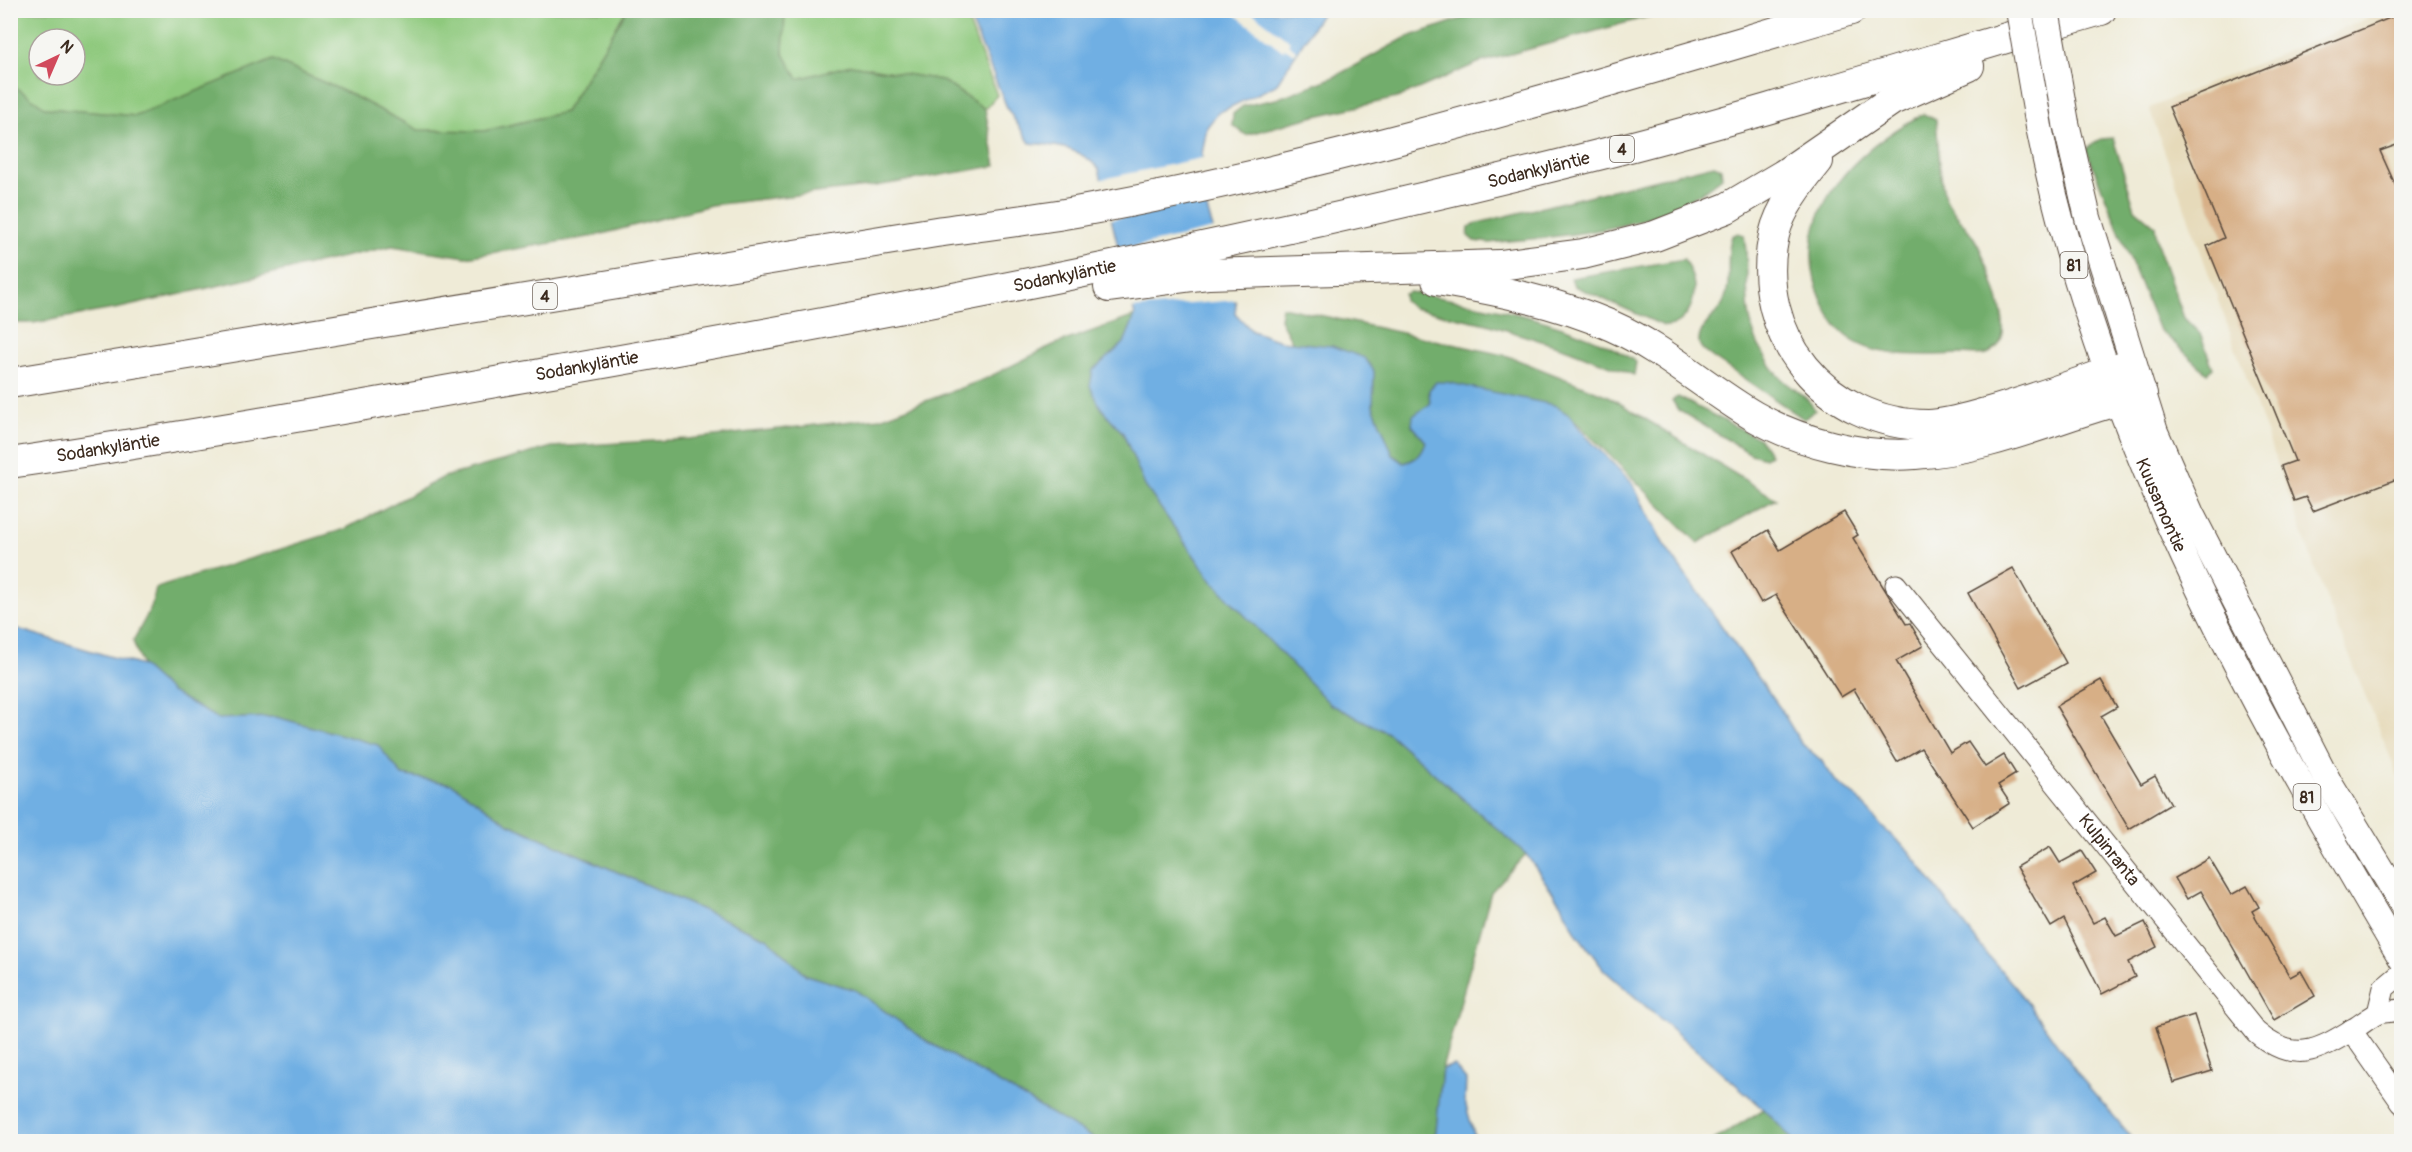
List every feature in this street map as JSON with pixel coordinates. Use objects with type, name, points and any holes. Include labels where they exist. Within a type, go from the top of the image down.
[{"type":"highway","name":"4","points":[[10,383],[936,232],[1081,211],[1247,176],[1520,106],[1851,10]]},
{"type":"highway","name":"Sodankyläntie","points":[[10,463],[159,441],[747,338],[1059,278],[1092,289],[1108,278],[1254,237],[1600,155],[2101,10]]},
{"type":"highway","points":[[1108,278],[1500,265],[1583,254],[1655,236],[1727,208],[1835,141],[1892,100],[1969,66],[1985,44]]},
{"type":"highway","points":[[1835,141],[1794,193],[1774,233],[1771,259],[1772,286],[1789,346],[1806,372],[1826,390],[1851,408],[1883,419],[1929,425],[1972,417],[2029,401],[2120,368]]},
{"type":"highway","points":[[1384,270],[1499,292],[1571,310],[1654,348],[1755,416],[1793,434],[1847,448],[1892,454],[1956,449],[1990,441],[2130,397]]},
{"type":"main road","name":"Kuusamontie","points":[[2019,10],[2039,127],[2074,264],[2120,368],[2130,397],[2144,471],[2243,682],[2402,959]]},
{"type":"main road","name":"Kuusamontie","points":[[2046,10],[2066,123],[2120,368]]},
{"type":"main road","name":"Kuusamontie","points":[[2130,397],[2155,432],[2191,514],[2329,783],[2402,903]]},
{"type":"street","name":"Kulpinranta","points":[[1896,585],[2256,1032],[2278,1048],[2303,1053],[2322,1048],[2378,1013]]},
{"type":"street","points":[[2402,973],[2384,988],[2378,1013],[2402,1009]]},
{"type":"street","points":[[2352,1030],[2402,1103]]},
{"type":"shaded area","points":[[2385,11],[2401,11],[2401,784],[2321,585],[2149,108]]},
{"type":"green space","points":[[11,11],[626,11],[565,112],[484,131],[418,130],[350,94],[273,60],[136,116],[46,108],[11,84]]},
{"type":"green space","points":[[626,11],[785,11],[783,52],[798,79],[851,65],[941,80],[985,109],[996,166],[876,186],[711,205],[595,236],[466,257],[392,246],[120,308],[33,323],[11,323],[11,84],[46,108],[136,116],[273,60],[350,94],[418,130],[484,131],[565,112]]},
{"type":"green space","points":[[785,11],[964,11],[997,95],[985,109],[941,80],[851,65],[798,79],[783,52]]},
{"type":"green space","points":[[1484,11],[1669,11],[1478,63],[1397,98],[1311,117],[1246,135],[1232,125],[1233,114],[1243,106],[1276,99],[1334,77],[1405,38]]},
{"type":"green space","points":[[1923,114],[1936,120],[1940,172],[1945,197],[1979,247],[1999,303],[2002,338],[1996,348],[1987,354],[1915,355],[1870,349],[1857,343],[1840,330],[1828,313],[1817,288],[1812,259],[1814,232],[1823,207],[1837,184],[1855,163],[1876,145]]},
{"type":"green space","points":[[2113,138],[2135,209],[2155,226],[2158,246],[2184,318],[2200,334],[2213,368],[2207,373],[2158,328],[2086,149],[2101,139]]},
{"type":"green space","points":[[1714,165],[1721,168],[1722,177],[1697,195],[1641,220],[1580,233],[1489,243],[1474,241],[1468,236],[1469,228],[1474,224]]},
{"type":"green space","points":[[1738,233],[1744,235],[1751,325],[1763,353],[1776,373],[1805,397],[1815,410],[1804,419],[1712,357],[1700,345],[1699,340],[1703,329],[1724,301],[1727,293],[1730,244],[1732,236]]},
{"type":"green space","points":[[1684,259],[1693,279],[1692,304],[1681,320],[1670,326],[1664,326],[1574,286],[1571,278]]},
{"type":"green space","points":[[1410,292],[1466,302],[1557,325],[1613,348],[1636,362],[1634,375],[1567,349],[1487,324],[1413,308],[1404,301],[1404,294]]},
{"type":"green space","points":[[1282,307],[1508,356],[1608,396],[1776,499],[1698,543],[1569,415],[1554,405],[1429,390],[1430,404],[1412,425],[1426,442],[1418,456],[1404,463],[1393,455],[1373,406],[1374,371],[1332,346],[1294,345],[1280,319]]},
{"type":"green space","points":[[1135,316],[1124,343],[1093,370],[1101,408],[1123,433],[1145,486],[1212,581],[1330,704],[1388,733],[1526,854],[1491,892],[1442,1069],[1436,1132],[1429,1141],[1098,1141],[925,1040],[855,990],[806,975],[768,939],[509,824],[452,784],[402,775],[377,745],[276,717],[218,719],[171,692],[142,666],[133,641],[151,608],[156,588],[345,529],[444,477],[552,447],[688,439],[880,418],[985,379],[1053,345]]},
{"type":"green space","points":[[1678,397],[1760,439],[1770,455],[1765,458],[1751,454],[1678,410],[1672,400]]},
{"type":"green space","points":[[1764,1109],[1794,1141],[1711,1142]]},
{"type":"water","points":[[967,11],[1323,11],[1276,85],[1218,113],[1207,127],[1202,154],[1204,199],[1236,304],[1235,313],[1252,331],[1280,341],[1332,346],[1365,358],[1374,371],[1373,406],[1393,455],[1404,463],[1418,456],[1426,442],[1412,425],[1413,416],[1430,404],[1429,390],[1436,382],[1446,382],[1554,405],[1569,415],[1585,435],[1632,483],[1664,545],[1780,708],[1801,743],[1821,760],[1837,783],[1857,797],[1882,827],[1908,850],[1982,948],[2022,995],[2082,1079],[2135,1141],[1794,1141],[1764,1109],[1604,970],[1577,934],[1560,903],[1526,854],[1388,733],[1330,704],[1212,581],[1145,486],[1123,433],[1101,408],[1090,386],[1093,370],[1124,343],[1135,316],[1099,169],[1076,152],[1030,143],[1008,110]]},
{"type":"water","points":[[11,627],[142,666],[171,692],[218,719],[276,717],[378,745],[402,775],[452,784],[509,824],[768,939],[806,975],[855,990],[925,1040],[1098,1141],[11,1141]]},
{"type":"water","points":[[1454,1065],[1466,1080],[1465,1102],[1476,1141],[1429,1141],[1436,1132],[1442,1069]]},
{"type":"pier","points":[[1230,11],[1250,11],[1290,41],[1288,44],[1296,50],[1294,54],[1285,48],[1283,51]]},
{"type":"pier","points":[[1206,157],[1208,199],[1108,220],[1098,180]]},
{"type":"pier","points":[[1218,228],[1238,300],[1130,309],[1116,251]]},
{"type":"building","points":[[2402,13],[2402,143],[2380,151],[2402,200],[2402,477],[2313,511],[2306,497],[2294,501],[2281,466],[2295,461],[2207,246],[2224,238],[2169,107]]},
{"type":"building","points":[[1844,512],[1858,535],[1853,538],[1906,624],[1910,623],[1923,646],[1896,661],[1950,753],[1968,742],[1985,767],[2004,755],[2016,774],[1998,785],[2010,803],[1973,827],[1921,748],[1897,762],[1854,689],[1841,697],[1776,595],[1761,603],[1732,551],[1768,530],[1780,550]]},
{"type":"building","points":[[2013,568],[2066,663],[2021,688],[1968,593]]},
{"type":"building","points":[[2101,680],[2117,707],[2101,716],[2141,784],[2155,776],[2171,804],[2129,829],[2056,706]]},
{"type":"building","points":[[2050,847],[2060,863],[2082,851],[2096,873],[2073,886],[2093,923],[2105,917],[2116,936],[2145,922],[2157,947],[2128,962],[2135,977],[2102,994],[2064,919],[2051,927],[2016,867]]},
{"type":"building","points":[[2209,858],[2231,895],[2247,886],[2259,907],[2252,911],[2290,977],[2301,971],[2315,996],[2274,1020],[2201,891],[2187,899],[2175,878]]},
{"type":"building","points":[[2194,1015],[2212,1071],[2173,1083],[2156,1027]]}]
